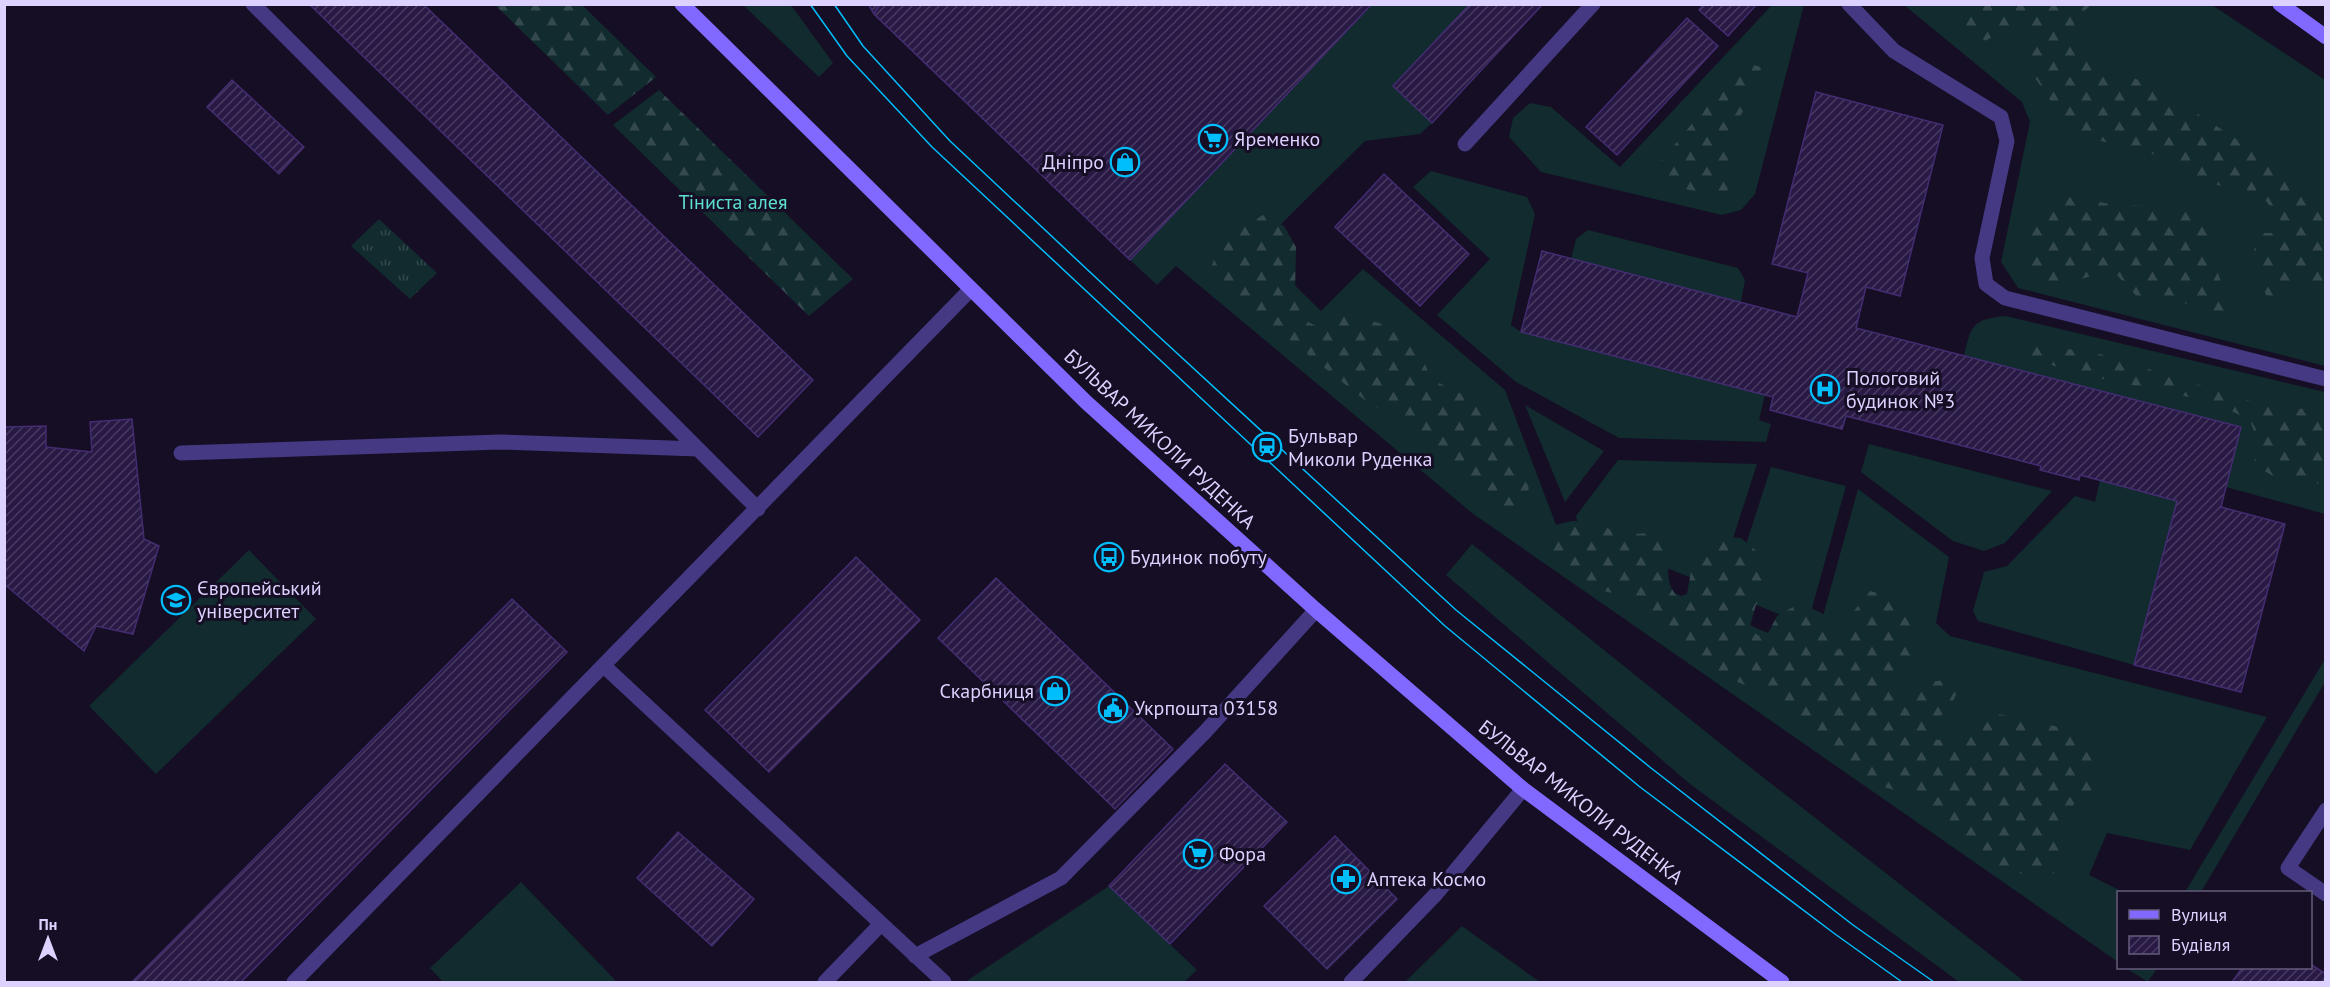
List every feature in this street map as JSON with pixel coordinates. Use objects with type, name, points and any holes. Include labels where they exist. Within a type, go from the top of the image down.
[{"type":"street","name":"БУЛЬВАР МИКОЛИ РУДЕНКА","points":[[682,4],[1086,402],[1316,610],[1523,789],[1782,982]]},
{"type":"street","points":[[2280,4],[2325,37]]},
{"type":"lane","points":[[252,4],[758,509]]},
{"type":"lane","points":[[1465,144],[1593,4]]},
{"type":"lane","points":[[1849,4],[1894,51],[2001,117],[2007,141],[1982,258],[1986,284],[2005,298],[2325,379]]},
{"type":"lane","points":[[294,982],[971,289]]},
{"type":"lane","points":[[181,453],[500,442],[698,449]]},
{"type":"lane","points":[[915,956],[1061,878],[1205,732],[1316,610]]},
{"type":"lane","points":[[604,666],[880,925],[944,982]]},
{"type":"lane","points":[[1350,982],[1436,894],[1523,789]]},
{"type":"lane","points":[[2325,810],[2288,868],[2325,894]]},
{"type":"lane","points":[[825,982],[880,925]]},
{"type":"green space","points":[[495,5],[582,5],[656,77],[608,115]]},
{"type":"green space","points":[[743,5],[791,5],[833,63],[819,77]]},
{"type":"green space","points":[[1372,5],[1470,5],[1393,86],[1432,123],[1420,134],[1365,141],[1257,248],[1321,311],[1363,269],[1505,390],[1564,546],[1813,652],[1858,489],[1949,557],[1936,623],[1950,636],[2267,717],[2190,850],[2107,833],[2089,875],[2121,891],[2117,891],[2117,961],[1472,513],[1176,266],[1157,285],[1130,260]]},
{"type":"green space","points":[[1772,5],[1804,5],[1755,194],[1741,210],[1722,215],[1541,172],[1509,137],[1513,118],[1530,103],[1551,107],[1620,167]]},
{"type":"green space","points":[[1904,5],[2212,5],[2325,80],[2325,366],[2018,288],[2001,262],[2030,122],[2022,102]]},
{"type":"green space","points":[[1966,5],[2091,5],[2074,20],[2076,54],[2160,89],[2265,158],[2325,214],[2325,299],[2306,278],[2283,300],[2266,295],[2252,266],[2257,233],[2290,233],[2260,193],[2196,181],[2153,154],[2073,134],[2025,63],[2035,34],[2029,17],[1985,41],[1960,20]]},
{"type":"green space","points":[[1743,62],[1761,67],[1759,85],[1725,141],[1733,179],[1725,195],[1709,195],[1657,182],[1646,167],[1662,160]]},
{"type":"green space","name":"Тіниста алея","points":[[659,90],[853,279],[809,316],[613,125]]},
{"type":"green space","points":[[1431,171],[1527,197],[1535,214],[1511,325],[1521,332],[1765,395],[1759,420],[1771,424],[1766,442],[1619,438],[1516,382],[1437,315],[1490,259],[1413,187]]},
{"type":"green space","points":[[2060,195],[2116,205],[2195,207],[2209,217],[2210,251],[2229,304],[2227,321],[2194,309],[2175,297],[2140,300],[2116,274],[2100,273],[2051,289],[2026,268],[2025,233]]},
{"type":"green space","points":[[1263,215],[1284,226],[1296,247],[1295,295],[1304,320],[1331,333],[1344,312],[1413,334],[1431,379],[1497,411],[1529,477],[1528,502],[1514,521],[1493,511],[1461,473],[1419,447],[1415,424],[1371,405],[1222,286],[1212,265],[1221,241]]},
{"type":"green space","points":[[379,219],[437,273],[410,299],[351,246]]},
{"type":"green space","points":[[1588,230],[1738,268],[1745,280],[1741,302],[1571,259],[1576,239]]},
{"type":"green space","points":[[2006,316],[2325,392],[2325,514],[2226,487],[2241,427],[1964,356],[1969,337],[1975,326],[1987,319]]},
{"type":"green space","points":[[2028,343],[2100,354],[2270,407],[2325,410],[2325,484],[2281,481],[2253,464],[2260,449],[2250,420],[2213,402],[2098,378],[2029,359]]},
{"type":"green space","points":[[1525,405],[1604,451],[1565,502]]},
{"type":"green space","points":[[1869,444],[2052,491],[2005,543],[1984,551],[1953,541],[1861,472]]},
{"type":"green space","points":[[1618,460],[1757,464],[1717,588],[1581,534],[1576,516]]},
{"type":"green space","points":[[1771,467],[1846,486],[1807,626],[1730,594]]},
{"type":"green space","points":[[2100,480],[2177,501],[2134,665],[1978,621],[1973,611],[1984,572],[2007,566],[2075,496],[2095,502]]},
{"type":"green space","points":[[1572,521],[1592,521],[1616,532],[1637,534],[1657,532],[1675,540],[1668,577],[1678,597],[1687,594],[1693,560],[1709,536],[1741,538],[1760,554],[1773,586],[1756,605],[1749,630],[1765,639],[1777,616],[1800,603],[1832,618],[1831,643],[1839,650],[1853,612],[1870,591],[1903,600],[1912,622],[1914,651],[1895,695],[1906,708],[1928,682],[1946,680],[1960,686],[1949,710],[1928,724],[1937,740],[1965,736],[1994,713],[2068,729],[2094,757],[2097,791],[2074,804],[2062,822],[2065,851],[2055,873],[2025,875],[1990,863],[1948,829],[1931,804],[1912,795],[1884,787],[1842,759],[1809,721],[1773,697],[1719,674],[1666,639],[1634,607],[1612,593],[1595,589],[1572,574],[1553,554],[1551,526]]},
{"type":"green space","points":[[1472,544],[1736,756],[2025,982],[1959,982],[1690,784],[1446,575]]},
{"type":"green space","points":[[249,550],[316,619],[156,774],[89,706]]},
{"type":"green space","points":[[2325,659],[2325,682],[2202,891],[2186,891]]},
{"type":"green space","points":[[521,882],[617,982],[443,982],[430,968]]},
{"type":"green space","points":[[1109,886],[1197,970],[1184,982],[965,982]]},
{"type":"green space","points":[[1462,926],[1540,982],[1405,982]]},
{"type":"green space","points":[[2128,969],[2156,969],[2148,982]]},
{"type":"building","points":[[309,4],[423,4],[813,380],[758,437]]},
{"type":"building","points":[[868,4],[880,4],[874,14]]},
{"type":"building","name":"Дніпро","points":[[880,4],[1372,4],[1130,260],[874,14]]},
{"type":"building","points":[[1470,4],[1543,4],[1432,123],[1393,86]]},
{"type":"building","points":[[1704,4],[1757,4],[1728,36],[1699,10]]},
{"type":"building","points":[[1687,18],[1718,46],[1617,155],[1586,127]]},
{"type":"building","points":[[232,80],[304,147],[279,174],[207,107]]},
{"type":"building","points":[[1816,92],[1943,125],[1900,296],[1866,287],[1856,328],[2241,427],[2221,507],[2285,524],[2241,692],[2134,665],[2177,501],[2080,475],[2079,480],[2040,470],[2041,466],[1846,416],[1842,429],[1770,410],[1773,397],[1521,332],[1542,251],[1797,317],[1808,273],[1772,264]]},
{"type":"building","points":[[1384,174],[1469,254],[1420,306],[1335,227]]},
{"type":"building","points":[[132,419],[144,539],[159,546],[133,634],[96,626],[84,651],[4,584],[4,427],[46,426],[46,447],[92,452],[90,422]]},
{"type":"building","points":[[856,557],[920,620],[769,772],[705,710]]},
{"type":"building","points":[[996,578],[1173,749],[1115,809],[938,638]]},
{"type":"building","points":[[512,599],[567,652],[241,982],[132,982]]},
{"type":"building","points":[[1225,764],[1287,822],[1170,944],[1109,886]]},
{"type":"building","points":[[678,832],[754,899],[712,946],[637,878]]},
{"type":"building","points":[[1335,836],[1397,899],[1327,969],[1264,906]]},
{"type":"building","points":[[2312,965],[2326,974],[2326,982],[2232,982],[2241,969],[2312,969]]},
{"type":"tram line","points":[[810,4],[847,56],[932,147],[1445,626],[1640,787],[1902,982]]},
{"type":"tram line","points":[[834,4],[863,46],[950,141],[1456,610],[1651,768],[1853,925],[1934,982]]},
{"type":"place","name":"Яременко","points":[[1213,139]]},
{"type":"place","name":"Дніпро","points":[[1125,162]]},
{"type":"place","name":"Пологовий будинок №3","points":[[1825,389]]},
{"type":"place","name":"Бульвар Миколи Руденка","points":[[1267,447]]},
{"type":"place","name":"Будинок побуту","points":[[1109,557]]},
{"type":"place","name":"Європейський університет","points":[[176,600]]},
{"type":"place","name":"Скарбниця","points":[[1055,691]]},
{"type":"place","name":"Укрпошта 03158","points":[[1113,708]]},
{"type":"place","name":"Фора","points":[[1198,854]]},
{"type":"place","name":"Аптека Космо","points":[[1346,879]]}]
